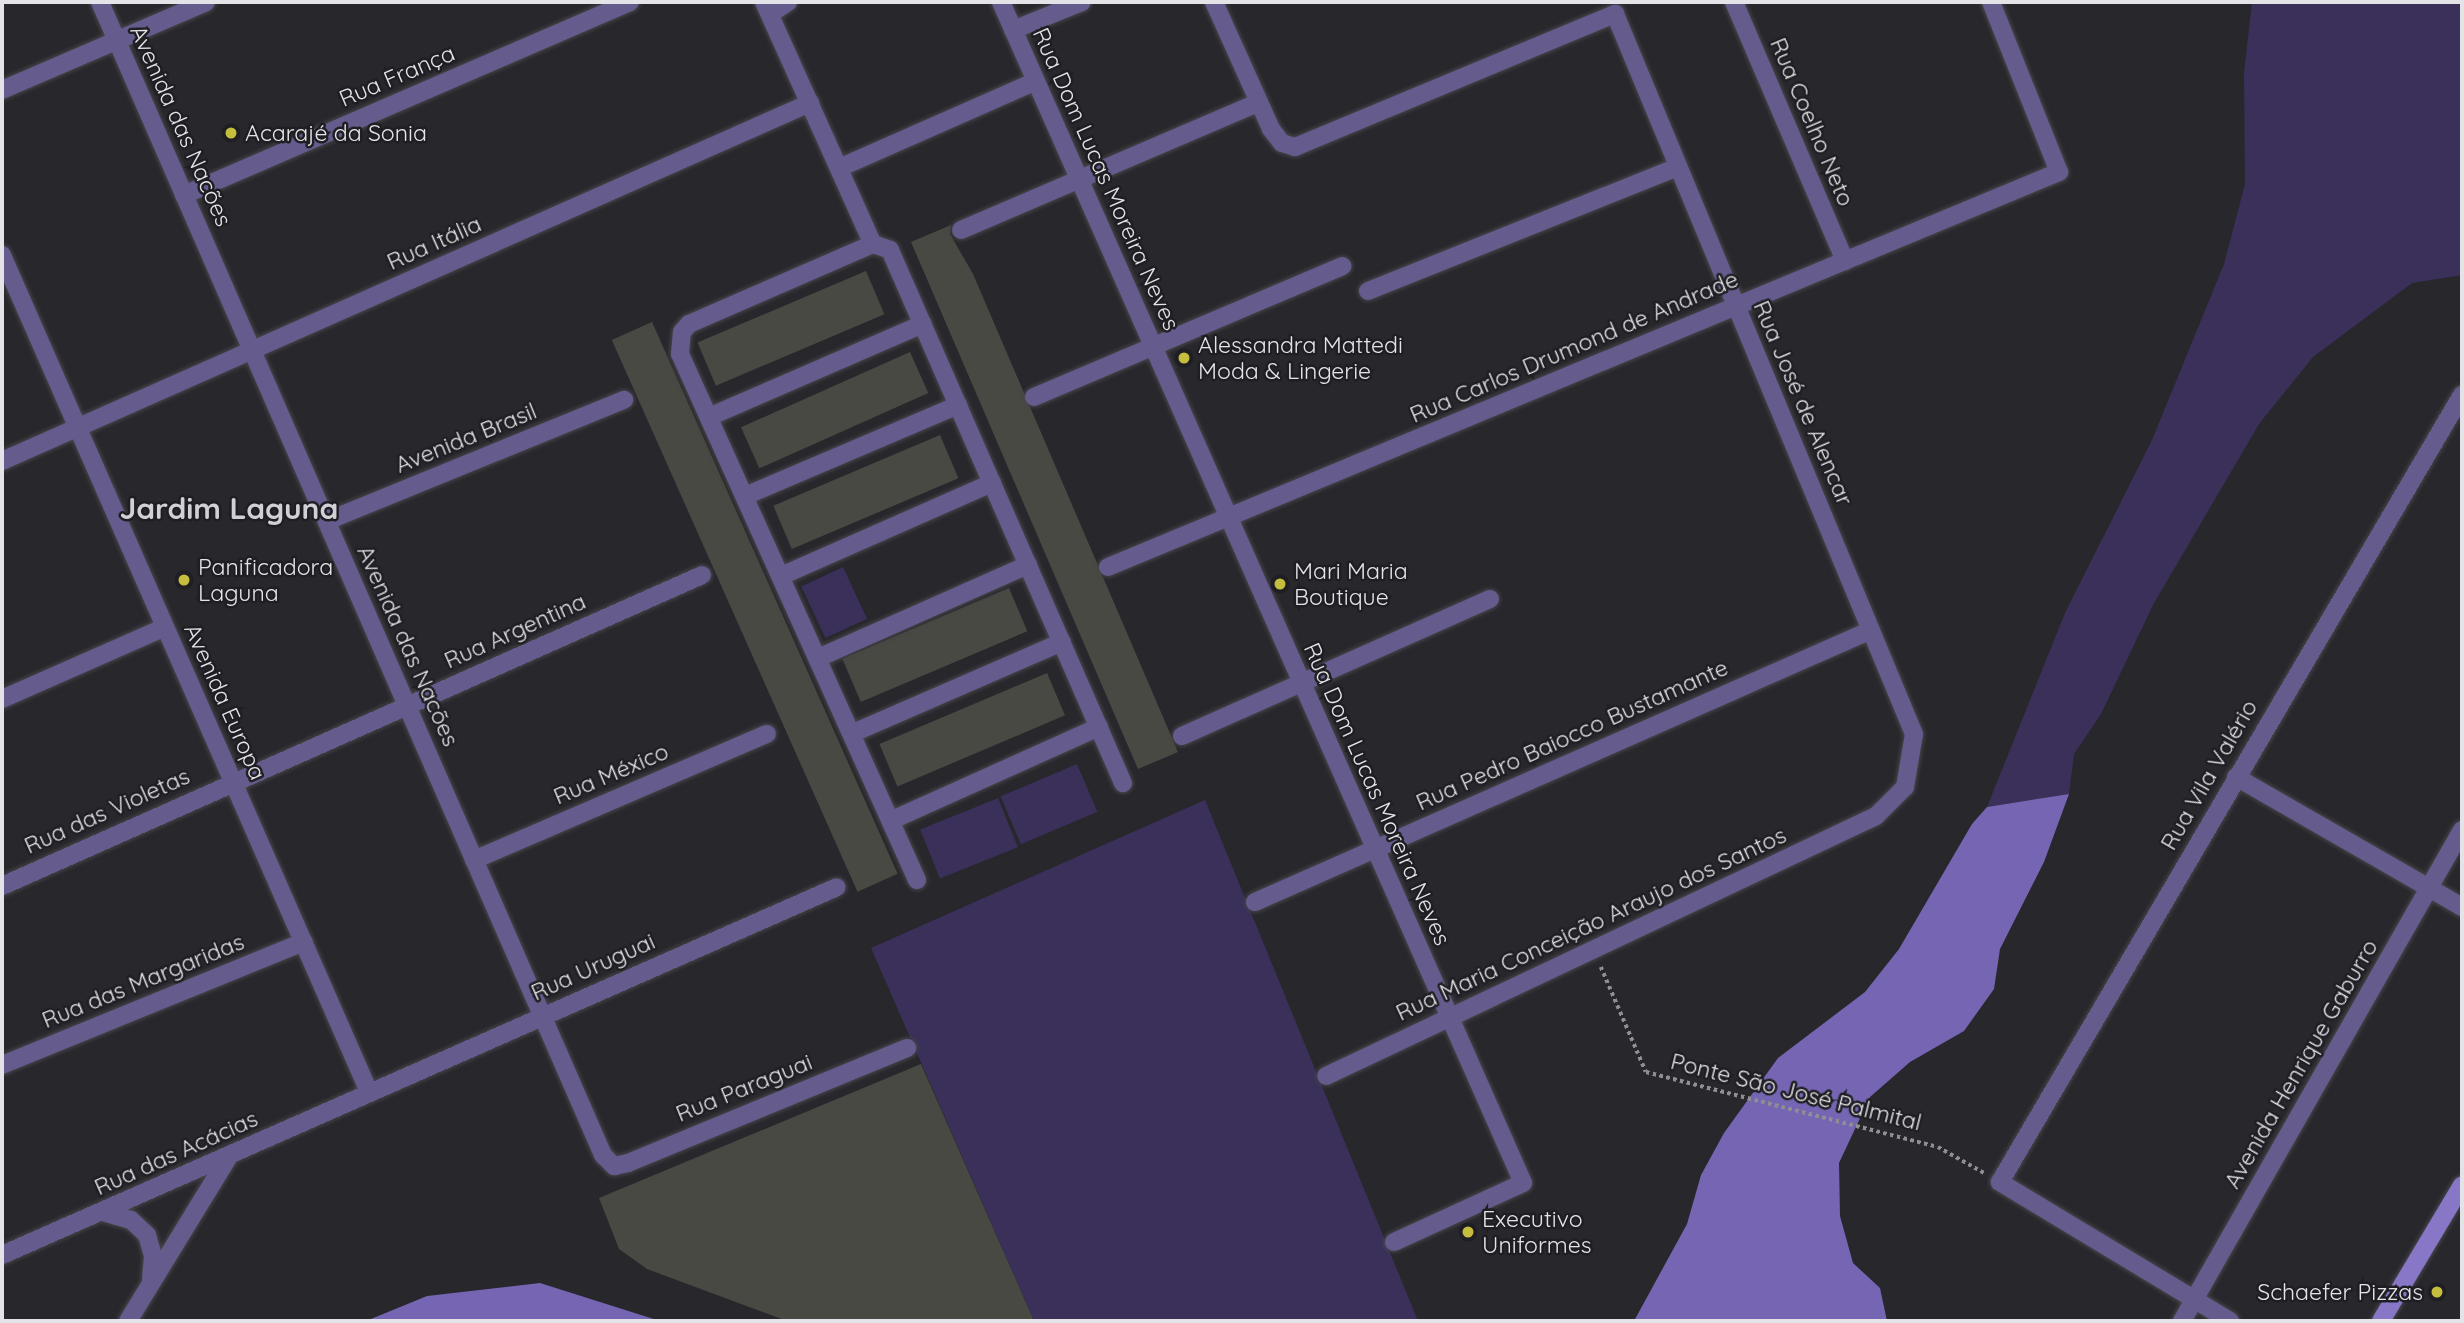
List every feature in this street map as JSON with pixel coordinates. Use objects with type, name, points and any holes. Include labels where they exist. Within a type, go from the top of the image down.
[{"type":"main road","points":[[2381,1321],[2462,1185]]},
{"type":"street","name":"Avenida das Nacões","points":[[100,2],[603,1155]]},
{"type":"street","points":[[2,90],[206,2]]},
{"type":"street","name":"Rua França","points":[[184,195],[630,2]]},
{"type":"street","points":[[788,2],[767,8],[873,244]]},
{"type":"street","name":"Rua Dom Lucas Moreira Neves","points":[[1000,2],[1523,1183],[1394,1242]]},
{"type":"street","points":[[1013,30],[1082,2]]},
{"type":"street","points":[[961,230],[1259,102],[1214,2]]},
{"type":"street","name":"Rua Coelho Neto","points":[[1734,2],[1845,261]]},
{"type":"street","name":"Rua Carlos Drumond de Andrade","points":[[1108,567],[2059,172],[1991,2]]},
{"type":"street","name":"Rua José de Alencar","points":[[1259,102],[1271,129],[1282,143],[1307,145],[1615,14],[1914,734]]},
{"type":"street","points":[[839,168],[1036,81]]},
{"type":"street","name":"Rua Itália","points":[[2,461],[810,103]]},
{"type":"street","points":[[1368,291],[1678,167]]},
{"type":"street","points":[[917,880],[680,354],[682,332],[873,244],[890,250],[1123,783]]},
{"type":"street","name":"Avenida Europa","points":[[2,255],[6,278],[77,427],[369,1092]]},
{"type":"street","points":[[1034,397],[1342,266]]},
{"type":"street","points":[[709,417],[923,324]]},
{"type":"street","name":"Rua Vila Valério","points":[[2000,1182],[2235,777],[2462,395]]},
{"type":"street","name":"Avenida Brasil","points":[[327,521],[624,400]]},
{"type":"street","points":[[745,496],[958,405]]},
{"type":"street","points":[[781,576],[992,483]]},
{"type":"street","points":[[818,658],[1028,565]]},
{"type":"street","name":"Rua Argentina","points":[[233,781],[702,575]]},
{"type":"street","points":[[1182,736],[1490,600]]},
{"type":"street","points":[[2,699],[165,627]]},
{"type":"street","name":"Rua Pedro Baiocco Bustamante","points":[[1255,902],[1871,630]]},
{"type":"street","points":[[853,733],[1062,642]]},
{"type":"street","points":[[892,820],[1099,727]]},
{"type":"street","name":"Rua México","points":[[474,860],[767,734]]},
{"type":"street","name":"Rua Maria Conceição Araujo dos Santos","points":[[1326,1076],[1876,816],[1905,787],[1914,734]]},
{"type":"street","points":[[2235,777],[2462,907]]},
{"type":"street","name":"Rua das Violetas","points":[[2,886],[233,781]]},
{"type":"street","name":"Avenida Henrique Gaburro","points":[[2182,1321],[2462,830]]},
{"type":"street","name":"Rua Uruguai","points":[[369,1092],[837,887]]},
{"type":"street","name":"Rua das Margaridas","points":[[2,1065],[304,942]]},
{"type":"street","name":"Rua Paraguai","points":[[603,1155],[614,1166],[628,1163],[907,1048]]},
{"type":"street","name":"Rua das Acácias","points":[[2,1255],[228,1158],[369,1092]]},
{"type":"street","points":[[128,1321],[228,1158]]},
{"type":"street","points":[[2000,1182],[2230,1321]]},
{"type":"street","points":[[103,1212],[131,1220],[147,1235],[153,1256],[150,1282]]},
{"type":"path","name":"Ponte São José Palmital","points":[[1593,949],[1646,1072],[1938,1147],[2000,1182]]},
{"type":"shaded area","points":[[2252,2],[2462,2],[2462,275],[2412,283],[2313,357],[2259,424],[2153,605],[2101,714],[2074,754],[2069,794],[1987,807],[2065,613],[2152,440],[2224,264],[2245,184],[2244,73]]},
{"type":"shaded area","points":[[843,567],[867,619],[825,638],[801,586]]},
{"type":"shaded area","points":[[1077,764],[1097,812],[1021,844],[1001,796]]},
{"type":"shaded area","points":[[2069,794],[2044,862],[2000,949],[1994,989],[1964,1031],[1910,1062],[1870,1097],[1839,1163],[1840,1216],[1853,1263],[1880,1288],[1887,1321],[1634,1321],[1687,1224],[1701,1175],[1724,1133],[1778,1058],[1865,992],[1899,949],[1972,824],[1987,807]]},
{"type":"shaded area","points":[[998,798],[1018,847],[940,879],[920,829]]},
{"type":"shaded area","points":[[1205,800],[1418,1321],[1034,1321],[871,948]]},
{"type":"shaded area","points":[[540,1283],[660,1321],[366,1321],[427,1296]]},
{"type":"building","points":[[951,225],[950,234],[973,274],[1178,752],[1138,769],[911,242]]},
{"type":"building","points":[[866,271],[884,314],[716,386],[698,343]]},
{"type":"building","points":[[652,322],[898,874],[857,892],[612,340]]},
{"type":"building","points":[[910,352],[928,393],[759,468],[741,427]]},
{"type":"building","points":[[940,435],[958,478],[792,549],[773,506]]},
{"type":"building","points":[[1009,588],[1027,631],[861,702],[842,659]]},
{"type":"building","points":[[1047,673],[1065,715],[897,786],[879,744]]},
{"type":"building","points":[[921,1064],[1034,1321],[787,1321],[647,1269],[619,1249],[599,1198]]},
{"type":"place","name":"Acarajé da Sonia","points":[[231,133]]},
{"type":"place","name":"Alessandra Mattedi Moda & Lingerie","points":[[1184,358]]},
{"type":"place","name":"Panificadora Laguna","points":[[184,580]]},
{"type":"place","name":"Mari Maria Boutique","points":[[1280,584]]},
{"type":"place","name":"Executivo Uniformes","points":[[1468,1232]]},
{"type":"place","name":"Schaefer Pizzas","points":[[2437,1292]]},
{"type":"district","name":"Jardim Laguna","points":[[229,508]]}]
